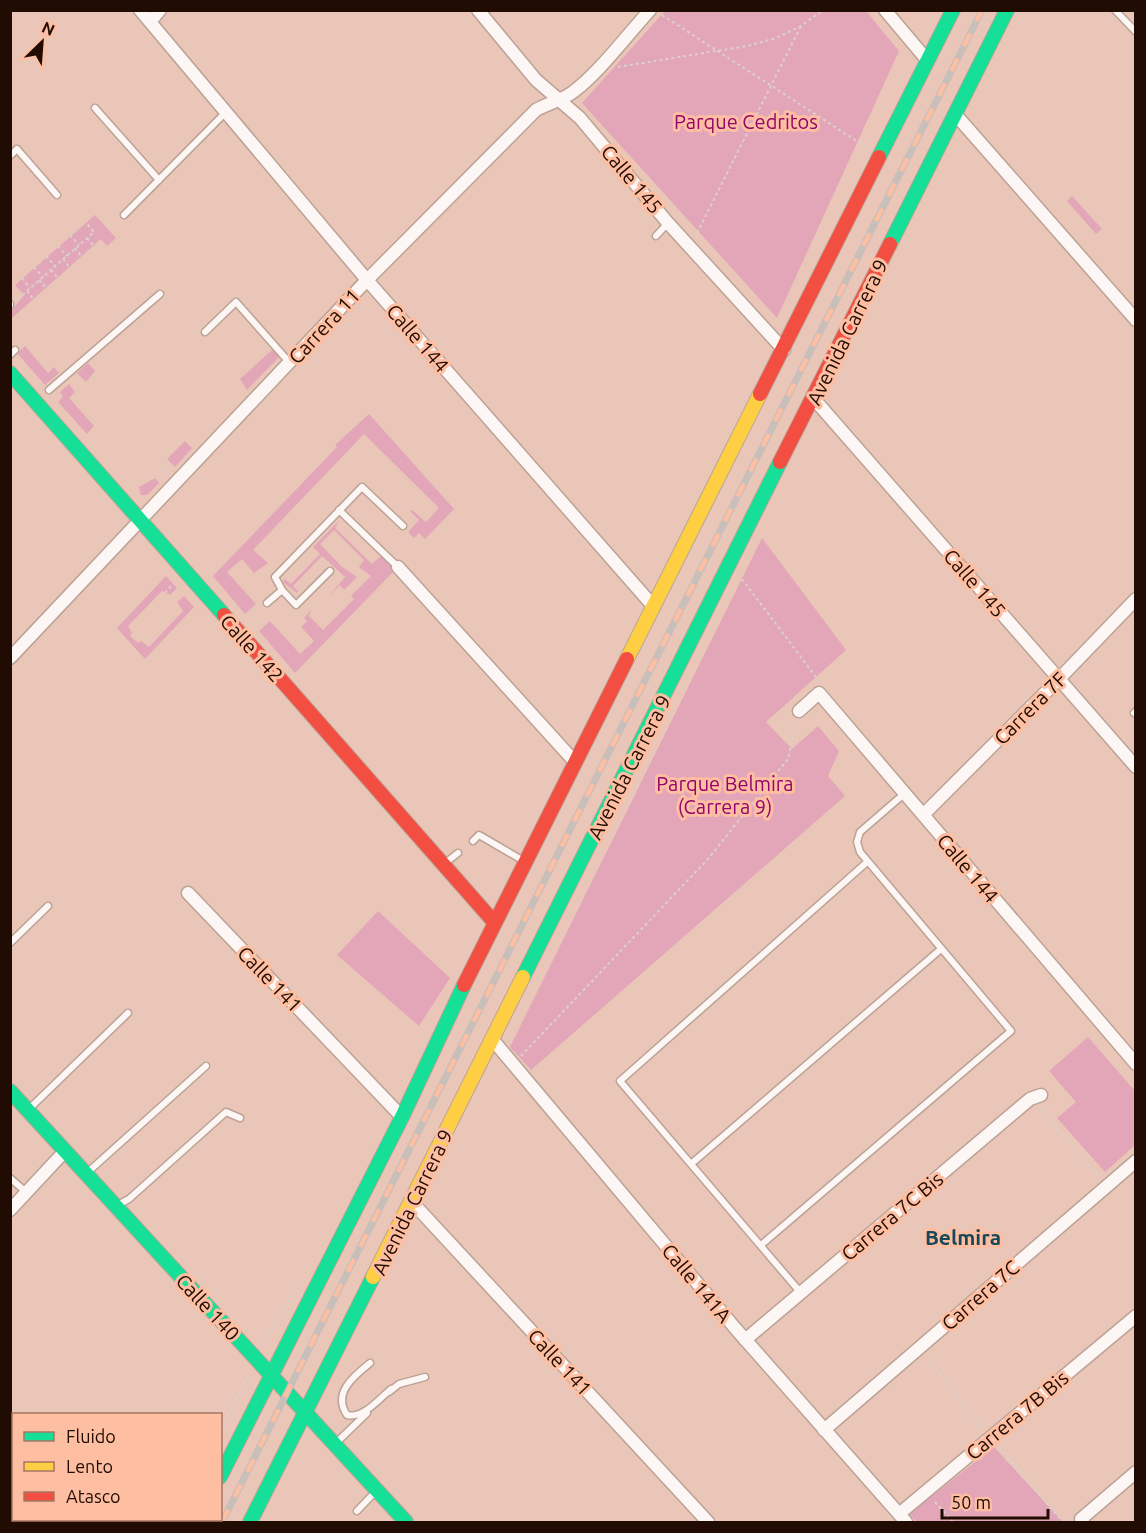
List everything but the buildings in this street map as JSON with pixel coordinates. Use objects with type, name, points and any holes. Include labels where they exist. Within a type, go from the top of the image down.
[{"type":"main road","points":[[222,1473],[402,1117],[494,922],[784,350],[953,10]]},
{"type":"main road","name":"Avenida Carrera 9","points":[[255,1521],[492,1039],[1007,10]]},
{"type":"main road","name":"Calle 142","points":[[13,380],[494,922]]},
{"type":"main road","name":"Calle 140","points":[[10,1091],[406,1522]]},
{"type":"street","name":"Calle 144","points":[[140,10],[367,280],[654,607]]},
{"type":"street","points":[[150,22],[160,10]]},
{"type":"street","name":"Calle 145","points":[[478,10],[536,80],[580,118],[668,223],[784,350]]},
{"type":"street","name":"Carrera 11","points":[[10,658],[367,280],[536,110],[546,104],[560,102],[575,91],[652,10]]},
{"type":"street","points":[[885,10],[927,60]]},
{"type":"street","points":[[955,114],[1136,320]]},
{"type":"street","name":"Calle 145","points":[[814,399],[1136,767]]},
{"type":"street","points":[[398,567],[575,762]]},
{"type":"street","name":"Carrera 7F","points":[[923,815],[1134,606]]},
{"type":"street","name":"Calle 144","points":[[819,693],[1136,1064]]},
{"type":"street","points":[[799,711],[819,693]]},
{"type":"street","name":"Calle 141","points":[[188,893],[402,1117]]},
{"type":"street","name":"Calle 141A","points":[[492,1039],[745,1340],[903,1518]]},
{"type":"street","name":"Carrera 7C Bis","points":[[745,1340],[1036,1097]]},
{"type":"street","points":[[10,1210],[65,1151]]},
{"type":"street","name":"Carrera 7C","points":[[824,1430],[1136,1161]]},
{"type":"street","name":"Calle 141","points":[[412,1202],[708,1522]]},
{"type":"street","name":"Carrera 7B Bis","points":[[903,1518],[926,1492],[1136,1316]]},
{"type":"street","points":[[1082,1521],[1136,1472]]},
{"type":"lane","points":[[1115,10],[1136,32]]},
{"type":"lane","points":[[95,108],[159,180]]},
{"type":"lane","points":[[124,215],[226,112]]},
{"type":"lane","points":[[11,154],[16,149],[57,195]]},
{"type":"lane","points":[[656,236],[668,223]]},
{"type":"lane","points":[[49,390],[160,294]]},
{"type":"lane","points":[[205,332],[242,296]]},
{"type":"lane","points":[[236,302],[289,362]]},
{"type":"lane","points":[[330,571],[296,605],[282,590],[275,578],[362,487],[403,526]]},
{"type":"lane","points":[[339,510],[398,567]]},
{"type":"lane","points":[[267,603],[282,590]]},
{"type":"lane","points":[[761,1245],[1011,1031],[866,863],[857,842],[860,832],[904,794]]},
{"type":"lane","points":[[473,841],[478,835],[525,861]]},
{"type":"lane","points":[[444,864],[458,853]]},
{"type":"lane","points":[[801,1293],[620,1081],[866,863]]},
{"type":"lane","points":[[10,943],[48,906]]},
{"type":"lane","points":[[691,1164],[941,949]]},
{"type":"lane","points":[[28,1110],[128,1013]]},
{"type":"lane","points":[[85,1174],[206,1066]]},
{"type":"lane","points":[[115,1207],[129,1199],[226,1112],[240,1118]]},
{"type":"lane","points":[[10,1178],[27,1193]]},
{"type":"lane","points":[[370,1363],[352,1378],[341,1396],[341,1406],[347,1415],[354,1417],[360,1415],[399,1384],[425,1377]]},
{"type":"lane","points":[[335,1444],[391,1389]]},
{"type":"lane","points":[[357,1511],[377,1491]]},
{"type":"path","points":[[652,10],[867,148]]},
{"type":"path","points":[[594,70],[776,38],[801,26],[823,10]]},
{"type":"path","points":[[690,247],[801,26]]},
{"type":"path","points":[[11,305],[94,232],[86,223]]},
{"type":"path","points":[[70,235],[78,245]]},
{"type":"path","points":[[87,238],[94,246]]},
{"type":"path","points":[[58,246],[66,256]]},
{"type":"path","points":[[75,248],[82,257]]},
{"type":"path","points":[[46,256],[54,266]]},
{"type":"path","points":[[63,259],[70,268]]},
{"type":"path","points":[[34,267],[43,277]]},
{"type":"path","points":[[51,270],[58,278]]},
{"type":"path","points":[[22,278],[30,288]]},
{"type":"path","points":[[39,280],[47,289]]},
{"type":"path","points":[[27,291],[34,300]]},
{"type":"path","points":[[784,350],[814,399]]},
{"type":"path","points":[[162,467],[168,474]]},
{"type":"path","points":[[731,564],[819,678],[819,693]]},
{"type":"path","points":[[165,593],[173,584]]},
{"type":"path","points":[[513,1064],[708,859],[788,759],[799,711]]},
{"type":"path","points":[[1036,1097],[1107,1186]]},
{"type":"path","points":[[926,1492],[953,1522]]},
{"type":"green space","name":"Parque Cedritos","points":[[665,11],[866,11],[899,51],[777,318],[582,103]]},
{"type":"green space","points":[[1072,196],[1102,229],[1096,234],[1067,201]]},
{"type":"green space","points":[[95,215],[116,238],[107,246],[101,239],[11,319],[11,311],[24,295],[15,285]]},
{"type":"green space","points":[[25,346],[48,373],[54,367],[59,373],[45,385],[17,353]]},
{"type":"green space","points":[[273,349],[279,357],[247,390],[240,379]]},
{"type":"green space","points":[[88,363],[95,371],[86,382],[77,373]]},
{"type":"green space","points":[[69,384],[75,392],[69,398],[94,426],[87,434],[58,402],[63,397],[60,392]]},
{"type":"green space","points":[[369,414],[454,509],[425,539],[419,533],[414,538],[408,532],[419,520],[410,511],[412,510],[426,522],[439,508],[364,434],[253,550],[268,563],[254,573],[242,559],[227,572],[256,604],[245,614],[213,576],[337,447],[335,445]]},
{"type":"green space","points":[[185,441],[192,448],[175,467],[167,459]]},
{"type":"green space","points":[[155,478],[159,483],[147,495],[141,495],[139,487]]},
{"type":"green space","points":[[339,521],[335,528],[372,564],[381,556],[395,570],[295,673],[259,631],[270,621],[300,654],[314,641],[301,627],[307,621],[304,618],[311,610],[309,616],[323,630],[354,599],[351,596],[371,576],[359,567],[364,560],[334,530],[320,544],[341,566],[357,577],[344,590],[340,585],[329,596],[345,577],[322,556],[293,586],[298,591],[297,593],[283,582],[285,579],[291,584],[320,554],[313,547]]},
{"type":"green space","name":"Parque Belmira (Carrera 9)","points":[[762,538],[846,650],[766,722],[792,749],[818,726],[839,751],[828,776],[845,796],[531,1070],[510,1047]]},
{"type":"green space","points":[[166,576],[177,588],[170,595],[162,591],[128,626],[132,633],[130,636],[138,643],[141,641],[149,647],[183,611],[177,602],[184,596],[194,607],[145,659],[117,628]]},
{"type":"green space","points":[[378,911],[450,978],[419,1026],[337,955]]},
{"type":"green space","points":[[1088,1037],[1135,1091],[1135,1145],[1105,1172],[1057,1118],[1076,1102],[1049,1071]]},
{"type":"green space","points":[[994,1447],[1063,1522],[917,1522],[909,1514]]},
{"type":"railway","points":[[222,1522],[982,10]]},
{"type":"traffic: fast","points":[[879,157],[953,10]]},
{"type":"traffic: fast","points":[[890,244],[1007,10]]},
{"type":"traffic: fast","points":[[10,373],[224,615]]},
{"type":"traffic: fast","points":[[523,977],[780,462]]},
{"type":"traffic: fast","points":[[222,1473],[402,1117],[464,985]]},
{"type":"traffic: fast","points":[[10,1091],[406,1522]]},
{"type":"traffic: fast","points":[[250,1522],[373,1277]]},
{"type":"traffic: slow","points":[[627,659],[760,394]]},
{"type":"traffic: slow","points":[[373,1277],[523,977]]},
{"type":"traffic: jam","points":[[760,394],[879,157]]},
{"type":"traffic: jam","points":[[780,462],[890,244]]},
{"type":"traffic: jam","points":[[224,615],[494,922]]},
{"type":"traffic: jam","points":[[464,985],[627,659]]},
{"type":"district","name":"Belmira","points":[[963,1237]]}]
